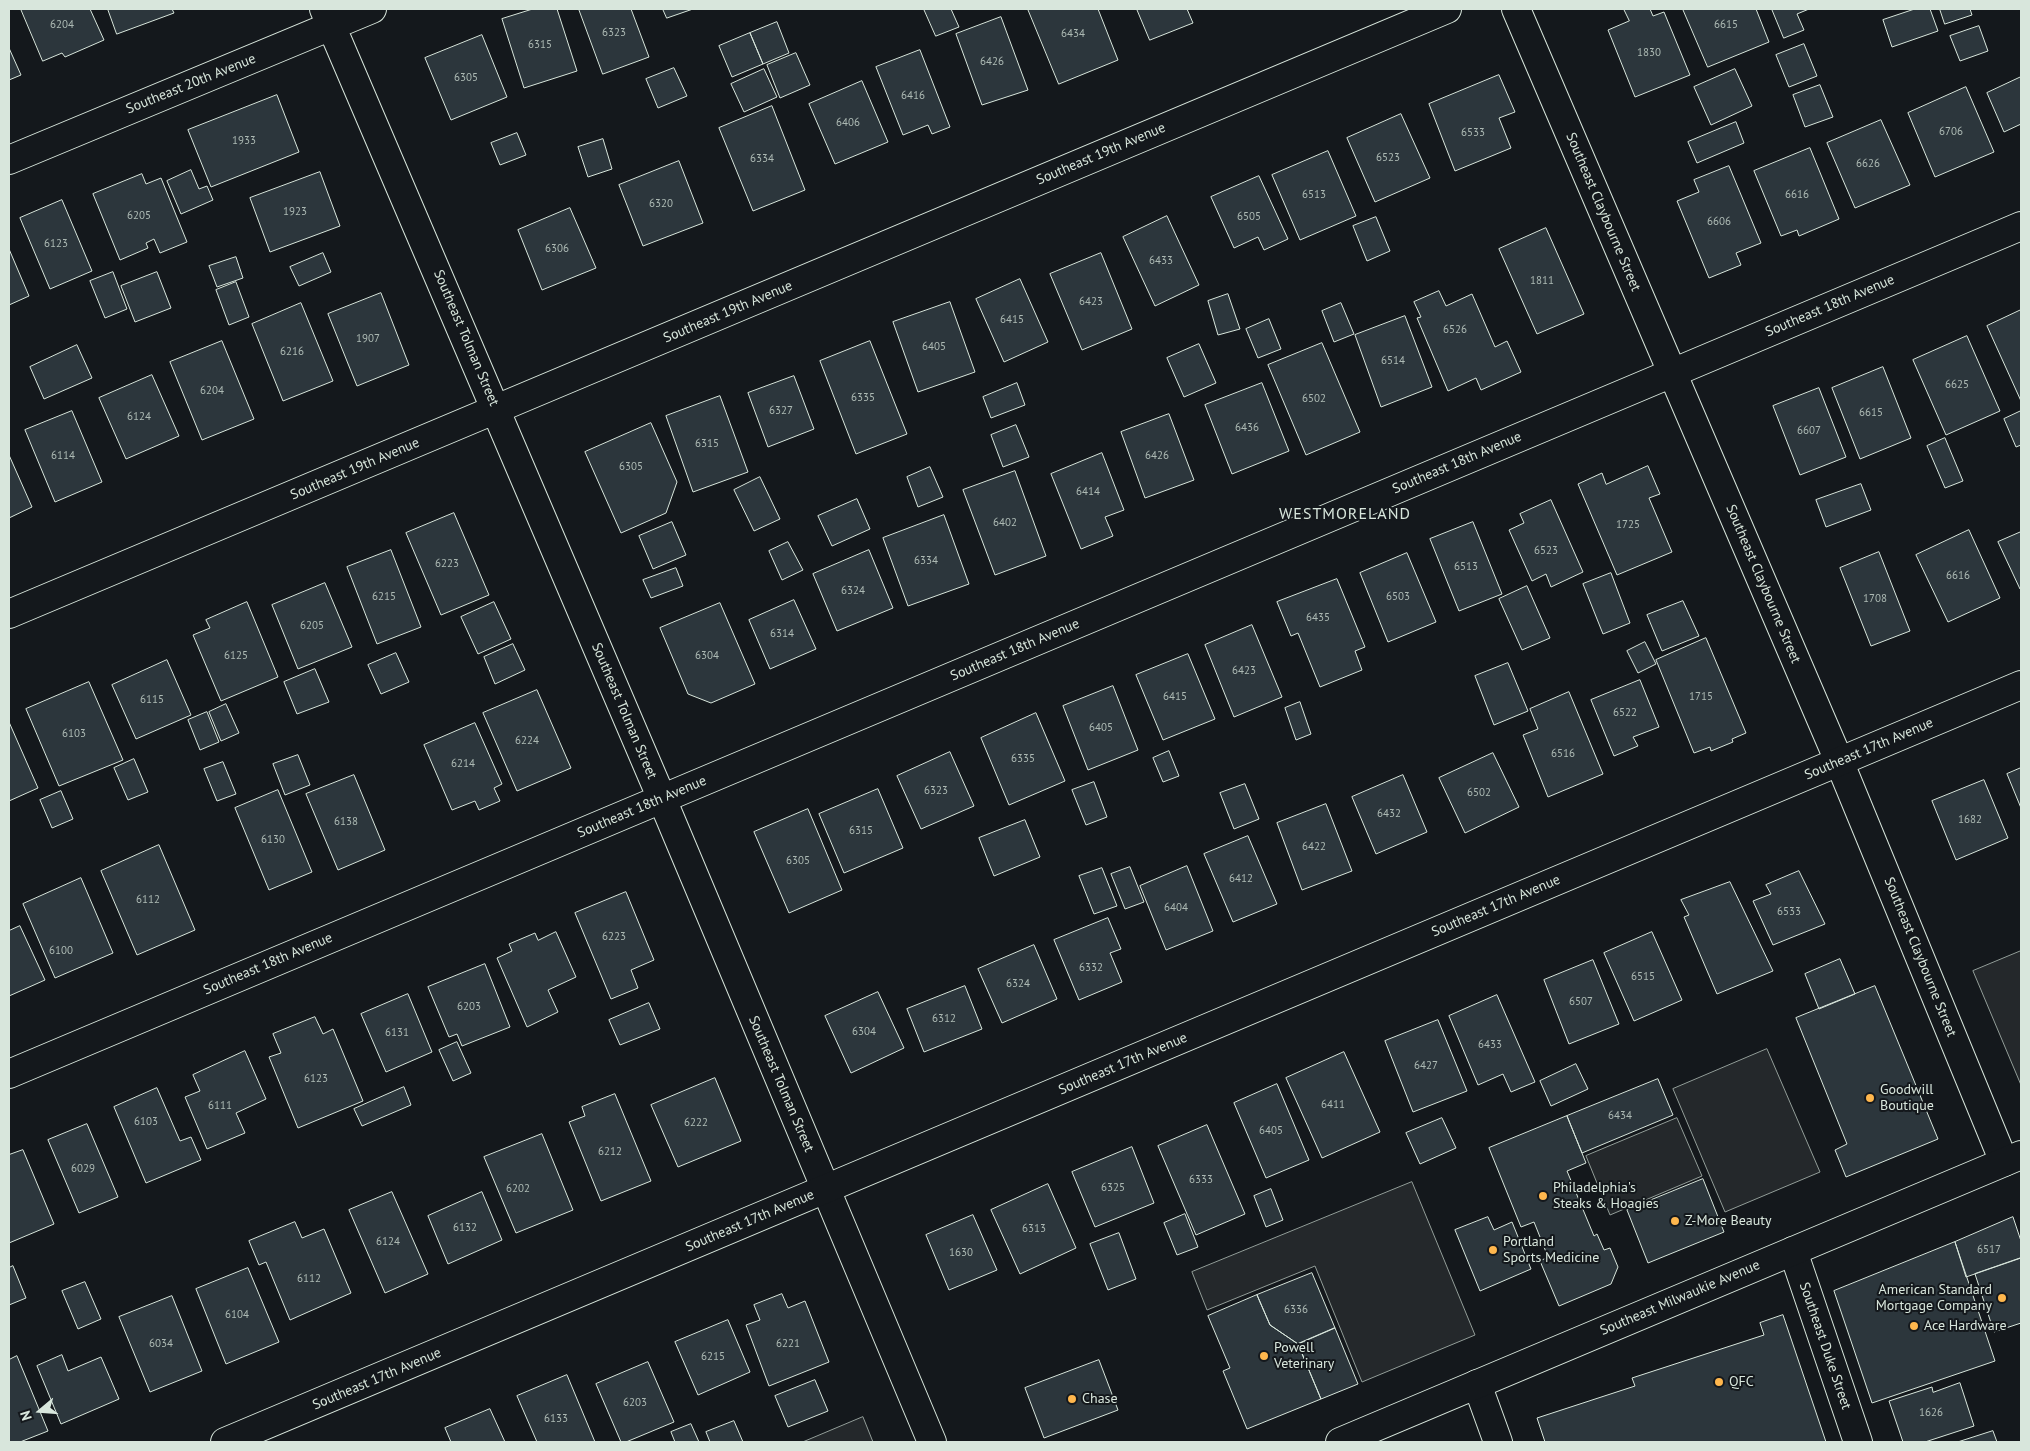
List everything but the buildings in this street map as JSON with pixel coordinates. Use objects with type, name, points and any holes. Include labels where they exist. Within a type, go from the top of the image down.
[{"type":"street","name":"Southeast 20th Avenue","points":[[9,160],[328,17],[372,9]]},
{"type":"street","name":"Southeast 19th Avenue","points":[[9,614],[1447,9]]},
{"type":"street","name":"Southeast Claybourne Street","points":[[1516,9],[1839,761],[2013,1158]]},
{"type":"street","name":"Southeast Tolman Street","points":[[328,17],[662,799],[932,1442]]},
{"type":"street","name":"Southeast 18th Avenue","points":[[9,1074],[2021,226]]},
{"type":"street","name":"Southeast 17th Avenue","points":[[225,1442],[2021,685]]},
{"type":"street","name":"Southeast Milwaukie Avenue","points":[[1340,1442],[2013,1158]]},
{"type":"street","name":"Southeast Duke Street","points":[[1793,1251],[1858,1442]]},
{"type":"street","points":[[1477,1384],[1498,1442]]},
{"type":"shaded area","points":[[2021,951],[2021,1085],[1973,971]]},
{"type":"shaded area","points":[[1767,1049],[1820,1172],[1725,1212],[1673,1089]]},
{"type":"shaded area","points":[[1677,1118],[1702,1176],[1610,1215],[1586,1156]]},
{"type":"shaded area","points":[[1412,1182],[1475,1335],[1362,1382],[1315,1266],[1207,1310],[1192,1272]]},
{"type":"shaded area","points":[[863,1417],[873,1442],[803,1442]]},
{"type":"place","name":"Goodwill Boutique","points":[[1870,1098]]},
{"type":"place","name":"Philadelphia's Steaks & Hoagies","points":[[1543,1196]]},
{"type":"place","name":"Z-More Beauty","points":[[1675,1221]]},
{"type":"place","name":"Portland Sports Medicine","points":[[1493,1250]]},
{"type":"place","name":"American Standard Mortgage Company","points":[[2002,1298]]},
{"type":"place","name":"Ace Hardware","points":[[1914,1326]]},
{"type":"place","name":"Powell Veterinary","points":[[1264,1356]]},
{"type":"place","name":"QFC","points":[[1719,1382]]},
{"type":"place","name":"Chase","points":[[1072,1399]]},
{"type":"district","name":"WESTMORELAND","points":[[1345,514]]}]
